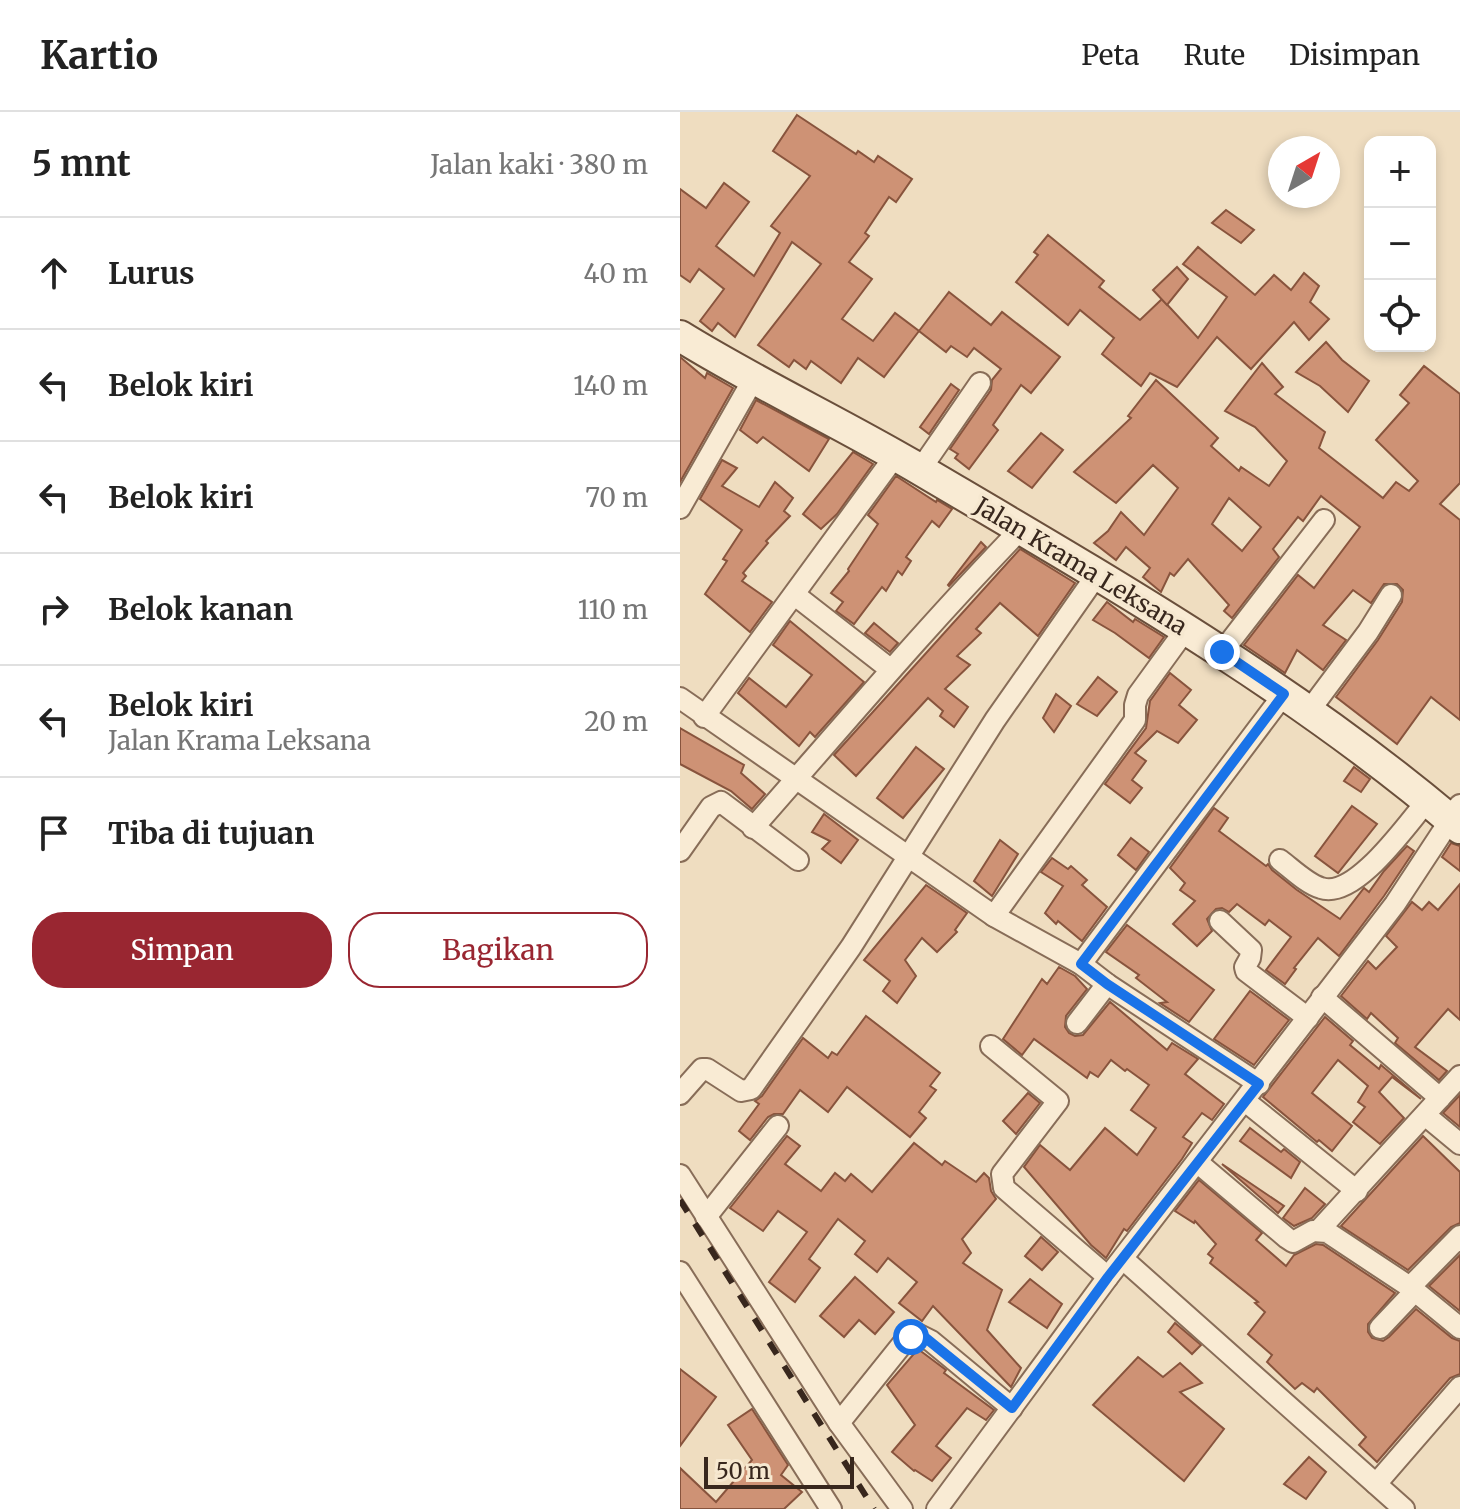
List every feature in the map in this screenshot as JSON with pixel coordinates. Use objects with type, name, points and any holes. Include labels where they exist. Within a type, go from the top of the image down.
[{"type":"street","name":"Jalan Krama Leksana","points":[[680,336],[908,463],[1186,629],[1309,711],[1449,813]]},
{"type":"street","points":[[680,508],[754,378]]},
{"type":"street","points":[[704,717],[795,595],[980,383]]},
{"type":"street","points":[[1222,652],[1324,520]]},
{"type":"street","points":[[753,828],[890,669],[1020,530]]},
{"type":"street","points":[[680,1094],[697,1073],[707,1069],[741,1091],[751,1089],[851,947],[995,720],[1096,576]]},
{"type":"street","points":[[795,595],[890,669]]},
{"type":"street","points":[[1309,711],[1368,632],[1391,595]]},
{"type":"street","points":[[994,916],[1135,720],[1138,695],[1186,629]]},
{"type":"street","points":[[1081,964],[1284,694]]},
{"type":"street","points":[[680,698],[994,916],[1081,964],[1259,1084]]},
{"type":"street","points":[[680,851],[714,804],[721,802],[798,860]]},
{"type":"street","points":[[1280,860],[1320,888],[1346,886],[1379,856],[1449,813]]},
{"type":"street","points":[[937,1509],[1108,1277],[1395,904],[1443,831],[1449,813]]},
{"type":"street","points":[[1220,921],[1251,950],[1246,971],[1308,1018]]},
{"type":"street","points":[[1077,1023],[1107,984]]},
{"type":"street","points":[[1322,997],[1440,1098]]},
{"type":"street","points":[[991,1046],[1058,1101],[1002,1174],[1004,1188],[1108,1277]]},
{"type":"street","points":[[1197,1162],[1293,1242],[1320,1229],[1460,1076]]},
{"type":"street","points":[[1245,1101],[1357,1191]]},
{"type":"street","points":[[1425,1115],[1460,1144]]},
{"type":"street","points":[[706,1217],[778,1126]]},
{"type":"street","points":[[680,1175],[839,1423],[902,1509]]},
{"type":"street","points":[[1320,1229],[1413,1289],[1460,1328]]},
{"type":"street","points":[[1380,1328],[1460,1236]]},
{"type":"street","points":[[1123,1259],[1404,1509]]},
{"type":"street","points":[[680,1272],[831,1509]]},
{"type":"street","points":[[839,1423],[904,1342],[917,1334],[931,1341],[1012,1408]]},
{"type":"street","points":[[1376,1484],[1460,1387]]},
{"type":"building","points":[[797,115],[856,154],[858,151],[874,162],[878,156],[912,179],[896,202],[889,197],[865,233],[869,236],[849,262],[872,279],[842,319],[873,341],[895,313],[919,331],[884,377],[858,358],[841,383],[811,361],[806,369],[794,360],[789,367],[758,345],[821,264],[792,242],[735,337],[718,323],[712,331],[700,321],[724,289],[699,269],[690,282],[680,275],[680,189],[706,208],[724,183],[749,202],[716,246],[754,276],[780,233],[771,226],[810,176],[773,151]]},
{"type":"building","points":[[1226,210],[1254,230],[1241,243],[1212,223]]},
{"type":"building","points":[[1048,235],[1104,281],[1099,287],[1140,320],[1162,299],[1198,338],[1227,297],[1183,264],[1198,247],[1255,295],[1274,275],[1291,290],[1304,273],[1319,286],[1310,302],[1329,319],[1309,340],[1294,322],[1251,369],[1217,337],[1177,387],[1150,373],[1141,386],[1102,354],[1114,338],[1080,310],[1068,325],[1016,282],[1038,255],[1034,252]]},
{"type":"building","points":[[1177,267],[1188,279],[1167,305],[1153,290]]},
{"type":"building","points":[[949,292],[991,325],[1002,312],[1060,357],[1031,393],[1021,385],[993,425],[998,430],[969,469],[955,458],[958,454],[950,449],[991,390],[992,380],[1001,369],[974,348],[967,357],[951,346],[946,352],[919,331]]},
{"type":"building","points":[[1326,342],[1342,360],[1369,381],[1348,412],[1320,386],[1296,372]]},
{"type":"building","points":[[680,357],[705,378],[707,373],[733,388],[680,482]]},
{"type":"building","points":[[1262,363],[1283,387],[1275,394],[1325,432],[1319,448],[1383,498],[1396,482],[1409,491],[1418,481],[1376,440],[1409,403],[1400,395],[1424,366],[1460,394],[1460,483],[1440,504],[1460,520],[1460,720],[1431,697],[1397,744],[1336,697],[1402,602],[1403,590],[1397,584],[1384,584],[1371,603],[1353,590],[1323,625],[1346,640],[1323,670],[1297,650],[1285,673],[1244,645],[1298,575],[1314,588],[1360,527],[1321,496],[1303,521],[1298,517],[1273,549],[1279,557],[1232,618],[1224,611],[1229,605],[1188,559],[1174,576],[1170,573],[1161,592],[1143,577],[1150,568],[1126,547],[1116,560],[1094,543],[1108,531],[1121,512],[1144,535],[1178,488],[1153,465],[1116,503],[1074,472],[1131,418],[1128,416],[1156,380],[1218,438],[1211,446],[1239,471],[1241,467],[1269,486],[1287,461],[1255,427],[1225,411]],"holes":[[[1229,498],[1261,527],[1242,551],[1212,524]]]},
{"type":"building","points":[[951,384],[959,390],[929,434],[920,427]]},
{"type":"building","points":[[756,400],[829,439],[809,471],[763,437],[757,443],[740,430]]},
{"type":"building","points":[[1041,433],[1063,450],[1032,488],[1008,471]]},
{"type":"building","points":[[853,452],[873,464],[837,514],[821,529],[803,514]]},
{"type":"building","points":[[722,460],[737,468],[722,486],[759,507],[775,482],[793,498],[784,511],[790,516],[766,541],[768,543],[743,573],[746,576],[742,581],[772,602],[750,632],[705,594],[727,561],[723,559],[742,530],[700,499]]},
{"type":"building","points":[[896,476],[952,509],[939,527],[932,521],[906,557],[911,561],[902,575],[898,571],[886,591],[882,587],[854,624],[836,611],[843,602],[831,593],[849,571],[878,524],[868,515]]},
{"type":"building","points":[[981,542],[986,547],[949,586],[948,585]]},
{"type":"building","points":[[1020,549],[1075,583],[1038,636],[1000,603],[976,629],[981,633],[957,656],[970,665],[945,689],[968,707],[954,727],[940,716],[943,711],[928,698],[856,776],[834,755]]},
{"type":"building","points":[[1107,602],[1133,622],[1135,619],[1164,637],[1149,658],[1093,620]]},
{"type":"building","points":[[790,621],[864,682],[815,737],[810,732],[799,746],[738,693],[749,678],[786,707],[812,675],[773,645]]},
{"type":"building","points":[[874,623],[898,643],[890,652],[865,633]]},
{"type":"building","points":[[1170,673],[1191,690],[1179,705],[1197,720],[1178,743],[1157,731],[1135,753],[1146,761],[1132,780],[1142,788],[1130,803],[1105,784],[1146,728],[1150,701]]},
{"type":"building","points":[[1098,677],[1117,692],[1097,716],[1077,704]]},
{"type":"building","points":[[1056,694],[1071,706],[1054,732],[1043,718]]},
{"type":"building","points":[[680,728],[744,765],[741,773],[765,794],[752,809],[731,791],[680,764]]},
{"type":"building","points":[[916,747],[944,769],[903,818],[877,798]]},
{"type":"building","points":[[1354,767],[1370,779],[1361,792],[1344,781]]},
{"type":"building","points":[[1352,806],[1377,824],[1338,873],[1315,856]]},
{"type":"building","points":[[1214,808],[1228,818],[1219,831],[1340,919],[1364,888],[1369,892],[1407,846],[1414,851],[1339,956],[1318,938],[1285,984],[1266,970],[1291,937],[1269,920],[1265,925],[1237,904],[1229,912],[1216,909],[1207,919],[1212,931],[1197,946],[1173,924],[1195,901],[1180,890],[1185,883],[1170,868]]},
{"type":"building","points":[[824,814],[858,840],[841,863],[822,849],[830,841],[812,832]]},
{"type":"building","points":[[1131,838],[1149,852],[1136,870],[1118,855]]},
{"type":"building","points":[[1000,840],[1018,854],[992,896],[974,881]]},
{"type":"building","points":[[1451,843],[1460,846],[1460,871],[1442,857]]},
{"type":"building","points":[[1052,858],[1068,869],[1071,866],[1087,880],[1082,885],[1107,907],[1082,941],[1045,913],[1063,886],[1041,872]]},
{"type":"building","points":[[1460,884],[1460,1020],[1448,1009],[1415,1047],[1447,1071],[1439,1080],[1395,1043],[1398,1038],[1371,1013],[1367,1019],[1341,996],[1368,961],[1376,969],[1397,947],[1386,936],[1412,902],[1422,910],[1429,902],[1438,910]]},
{"type":"building","points":[[926,885],[967,913],[955,930],[957,932],[937,952],[922,938],[905,960],[916,976],[897,1003],[883,991],[890,981],[864,960]]},
{"type":"building","points":[[1127,925],[1214,990],[1189,1022],[1160,1003],[1167,1002],[1136,978],[1139,975],[1106,952]]},
{"type":"building","points":[[1059,967],[1075,976],[1087,989],[1066,1016],[1065,1027],[1069,1033],[1083,1035],[1110,1002],[1167,1050],[1172,1043],[1198,1059],[1185,1074],[1224,1104],[1212,1120],[1202,1113],[1183,1137],[1192,1143],[1182,1159],[1127,1231],[1124,1229],[1106,1258],[1091,1245],[1024,1167],[1040,1145],[1070,1170],[1105,1128],[1137,1155],[1156,1128],[1131,1110],[1149,1085],[1127,1069],[1125,1071],[1111,1060],[1098,1077],[1090,1072],[1087,1078],[1034,1039],[1022,1055],[1003,1039],[1042,979],[1047,984]]},
{"type":"building","points":[[1250,991],[1289,1020],[1254,1065],[1214,1039]]},
{"type":"building","points":[[866,1016],[940,1073],[930,1086],[936,1090],[919,1112],[926,1118],[910,1137],[847,1087],[828,1112],[800,1090],[783,1114],[768,1117],[750,1140],[739,1131],[759,1104],[755,1101],[762,1096],[803,1038],[828,1058],[832,1052],[837,1055]]},
{"type":"building","points":[[1325,1017],[1353,1041],[1350,1045],[1379,1069],[1381,1065],[1421,1099],[1392,1077],[1379,1092],[1404,1118],[1380,1144],[1353,1122],[1365,1107],[1358,1102],[1368,1086],[1338,1060],[1312,1093],[1352,1126],[1332,1151],[1263,1097]]},
{"type":"building","points":[[1028,1093],[1040,1103],[1016,1134],[1003,1121]]},
{"type":"building","points":[[1460,1095],[1460,1127],[1443,1113]]},
{"type":"building","points":[[1250,1128],[1281,1152],[1284,1149],[1300,1162],[1291,1178],[1240,1141]]},
{"type":"building","points":[[787,1136],[800,1146],[785,1164],[821,1191],[835,1173],[845,1181],[851,1174],[872,1192],[914,1143],[942,1165],[945,1161],[976,1182],[984,1173],[989,1178],[996,1199],[962,1239],[971,1253],[963,1263],[1002,1290],[987,1330],[1021,1368],[1011,1387],[933,1306],[922,1321],[899,1303],[917,1282],[888,1258],[877,1272],[855,1254],[865,1241],[838,1219],[809,1259],[820,1268],[795,1302],[769,1282],[807,1232],[778,1211],[763,1231],[730,1208]]},
{"type":"building","points":[[1423,1136],[1460,1172],[1460,1223],[1451,1227],[1408,1270],[1341,1226]]},
{"type":"building","points":[[1222,1164],[1284,1206],[1278,1213]]},
{"type":"building","points":[[1199,1180],[1262,1233],[1256,1240],[1286,1266],[1294,1255],[1316,1244],[1323,1245],[1395,1293],[1368,1324],[1372,1338],[1383,1341],[1416,1309],[1460,1341],[1460,1374],[1450,1378],[1377,1462],[1359,1445],[1366,1437],[1317,1388],[1314,1392],[1302,1383],[1295,1389],[1267,1362],[1272,1355],[1248,1334],[1265,1312],[1255,1303],[1258,1302],[1210,1263],[1213,1258],[1208,1254],[1216,1244],[1195,1221],[1175,1211]]},
{"type":"building","points":[[1305,1188],[1325,1204],[1312,1218],[1294,1226],[1283,1218]]},
{"type":"building","points":[[1041,1237],[1058,1252],[1042,1270],[1025,1256]]},
{"type":"building","points":[[1460,1255],[1460,1311],[1429,1286]]},
{"type":"building","points":[[855,1277],[894,1312],[875,1334],[859,1320],[844,1337],[820,1316]]},
{"type":"building","points":[[1030,1279],[1062,1304],[1047,1328],[1009,1302]]},
{"type":"building","points":[[1175,1323],[1201,1345],[1192,1354],[1168,1332]]},
{"type":"building","points":[[918,1349],[946,1370],[944,1373],[994,1410],[986,1420],[967,1408],[936,1446],[951,1458],[932,1481],[914,1471],[892,1452],[915,1425],[887,1385]]},
{"type":"building","points":[[1138,1357],[1163,1377],[1180,1363],[1202,1383],[1180,1392],[1224,1429],[1184,1481],[1093,1405]]},
{"type":"building","points":[[680,1369],[716,1397],[680,1446]]},
{"type":"building","points":[[752,1409],[788,1465],[781,1475],[802,1492],[784,1509],[680,1509],[680,1468],[716,1502],[752,1460],[728,1425]]},
{"type":"building","points":[[1309,1457],[1326,1472],[1306,1499],[1284,1484]]},
{"type":"railway","points":[[680,1200],[874,1509]]},
{"type":"route","points":[[911,1337],[917,1334],[931,1341],[1012,1408],[1108,1277],[1259,1084],[1081,964],[1284,694],[1222,652]]}]
